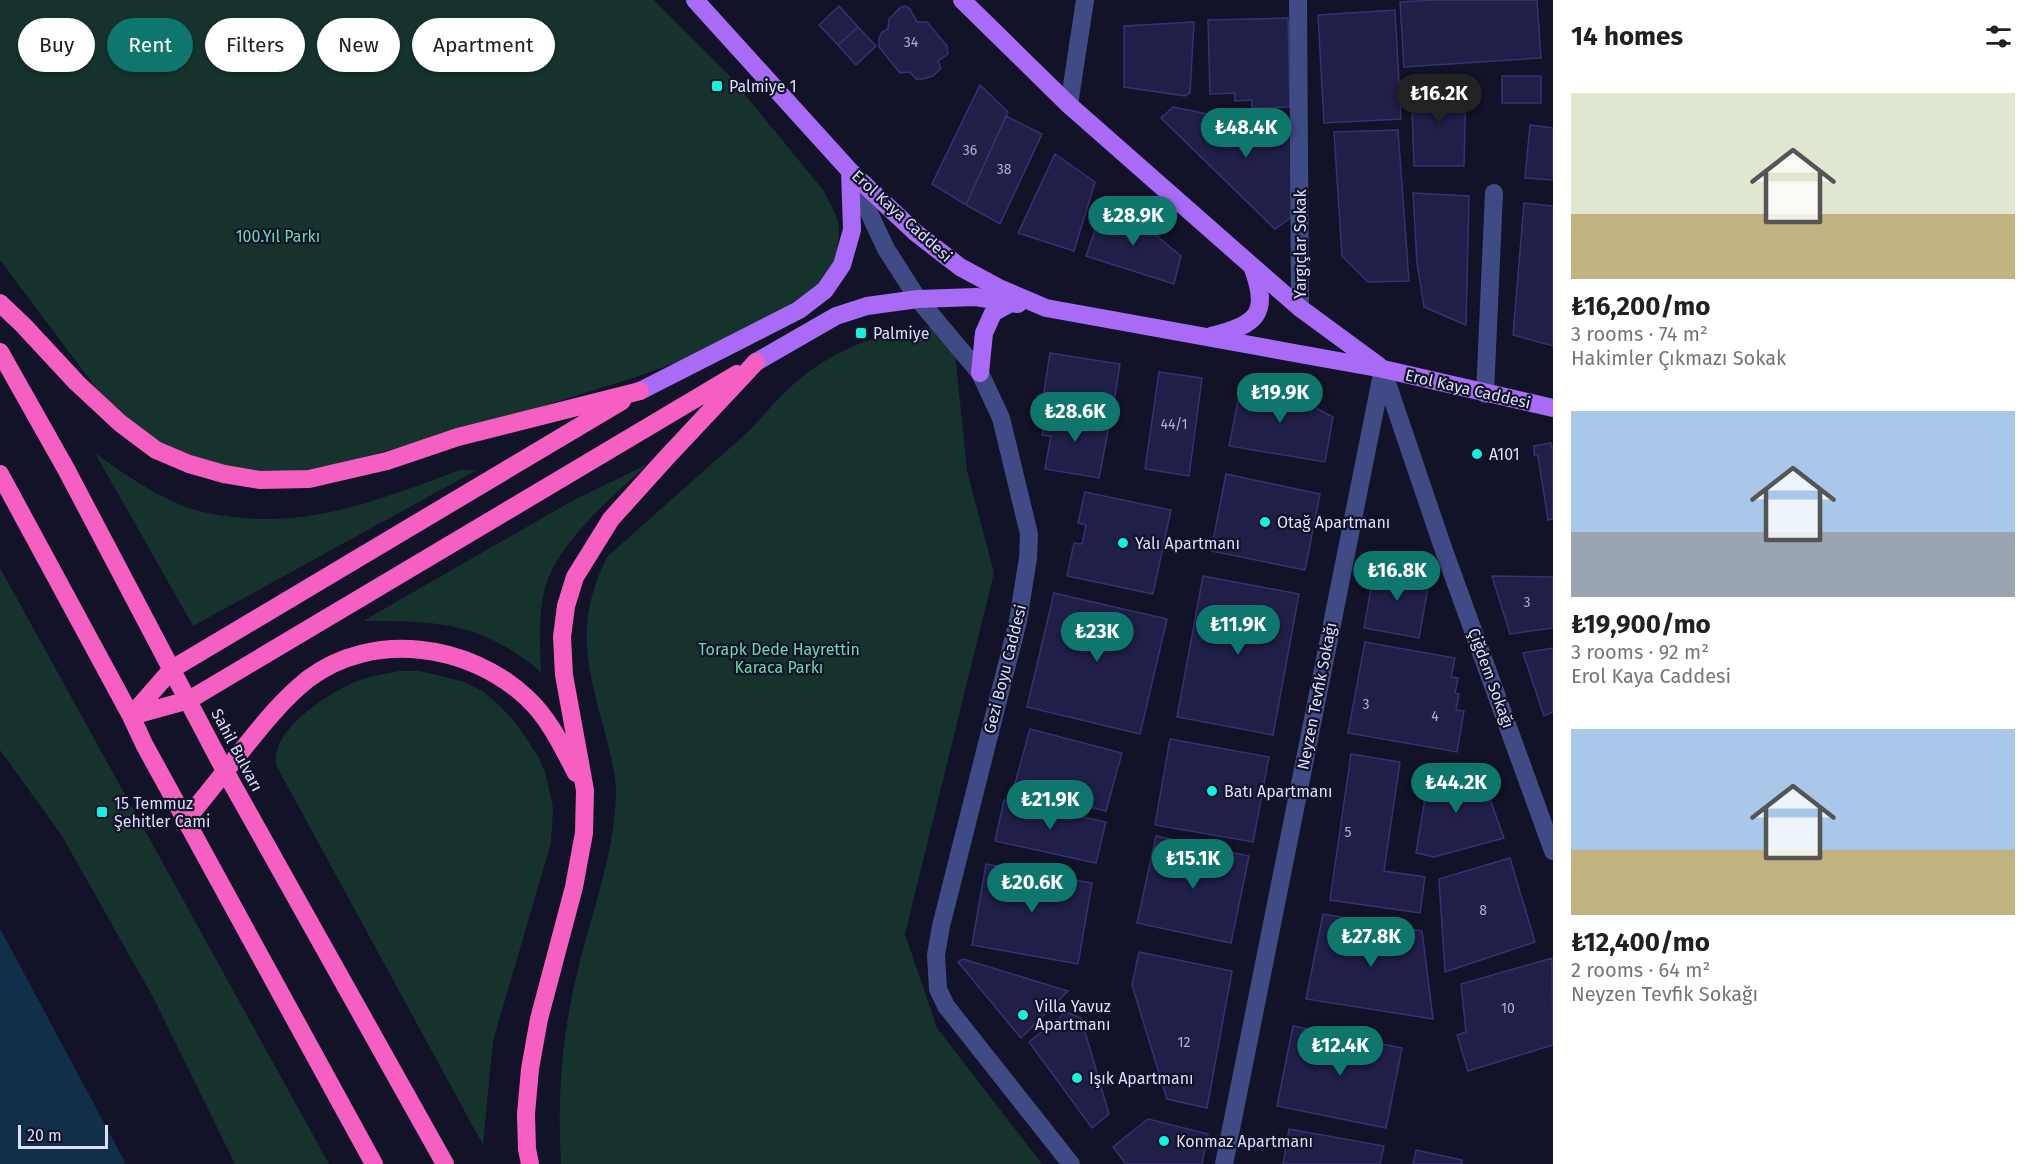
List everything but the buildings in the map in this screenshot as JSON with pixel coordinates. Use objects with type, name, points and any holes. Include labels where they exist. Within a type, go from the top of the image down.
[{"type":"highway","points":[[0,303],[77,383],[120,423],[156,450],[189,464],[224,474],[260,480],[309,479],[387,461],[458,437],[640,391]]},
{"type":"highway","name":"Sahil Bulvarı","points":[[0,352],[60,459],[225,771],[445,1164]]},
{"type":"highway","points":[[131,716],[189,700],[756,363]]},
{"type":"highway","points":[[530,1164],[526,1149],[526,1114],[530,1069],[539,1019],[574,887],[584,833],[585,790],[564,675],[562,637],[566,606],[575,577],[611,519],[666,457],[756,363]]},
{"type":"highway","points":[[131,716],[172,669],[640,391]]},
{"type":"highway","points":[[0,474],[144,744],[374,1164]]},
{"type":"highway","points":[[186,820],[286,698],[310,678],[340,661],[371,650],[424,650],[451,655],[479,665],[505,680],[527,698],[548,721],[585,790]]},
{"type":"main road","name":"Erol Kaya Caddesi","points":[[695,0],[850,171],[916,233],[960,267],[999,288],[1046,308],[1383,369],[1553,408]]},
{"type":"main road","name":"Erol Kaya Caddesi","points":[[962,0],[1069,105],[1252,266],[1300,308],[1383,369]]},
{"type":"main road","points":[[640,391],[799,310],[825,290],[842,265],[852,230],[850,171]]},
{"type":"main road","points":[[1207,337],[1229,332],[1247,324],[1257,314],[1261,301],[1252,266]]},
{"type":"main road","points":[[756,363],[836,316],[867,306],[918,299],[976,297],[1046,308]]},
{"type":"main road","points":[[980,372],[984,333],[993,313],[1011,303]]},
{"type":"street","points":[[1069,105],[1085,0]]},
{"type":"street","name":"Yargıçlar Sokak","points":[[1299,0],[1300,308]]},
{"type":"street","name":"Gezi Boyu Caddesi","points":[[850,171],[886,249],[918,299],[980,372],[1001,418],[1029,534],[1028,558],[1018,621],[941,926],[936,955],[938,990],[946,1006],[1071,1164]]},
{"type":"street","points":[[1485,393],[1494,193]]},
{"type":"street","name":"Çiğdem Sokağı","points":[[1383,369],[1442,545],[1553,851]]},
{"type":"street","name":"Neyzen Tevfik Sokağı","points":[[1224,1164],[1383,369]]},
{"type":"green space","name":"100.Yıl Parkı","points":[[0,0],[654,0],[727,73],[824,191],[839,226],[835,258],[818,300],[734,342],[636,377],[540,407],[305,474],[268,477],[182,462],[120,420],[0,260]]},
{"type":"green space","name":"Torapk Dede Hayrettin Karaca Parkı","points":[[939,326],[953,332],[967,471],[994,573],[905,934],[937,1028],[1042,1164],[561,1164],[560,1088],[568,1015],[608,858],[615,814],[615,776],[592,683],[587,643],[590,602],[607,557],[740,439],[793,385],[816,366],[866,341],[902,331]]},
{"type":"green space","points":[[95,453],[126,475],[181,505],[214,514],[264,519],[322,514],[377,499],[460,470],[477,470],[193,626]]},
{"type":"green space","points":[[648,464],[588,521],[574,537],[552,571],[545,588],[541,609],[541,672],[498,643],[458,628],[414,622],[363,621],[572,501]]},
{"type":"green space","points":[[0,568],[329,1164],[235,1164],[154,999],[62,836],[0,750]]},
{"type":"green space","points":[[399,671],[420,671],[465,682],[484,692],[500,706],[515,722],[538,756],[546,775],[553,808],[551,843],[493,1041],[483,1145],[276,765],[276,754],[281,740],[308,710],[355,682]]},
{"type":"water","points":[[0,929],[3,934],[126,1164],[0,1164]]},
{"type":"place","name":"Palmiye 1","points":[[717,86]]},
{"type":"place","name":"Palmiye","points":[[861,333]]},
{"type":"place","name":"A101","points":[[1477,454]]},
{"type":"place","name":"Otağ Apartmanı","points":[[1265,522]]},
{"type":"place","name":"Yalı Apartmanı","points":[[1123,543]]},
{"type":"place","name":"Batı Apartmanı","points":[[1212,791]]},
{"type":"place","name":"15 Temmuz Şehitler Cami","points":[[102,812]]},
{"type":"place","name":"Villa Yavuz Apartmanı","points":[[1023,1015]]},
{"type":"place","name":"Işık Apartmanı","points":[[1077,1078]]},
{"type":"place","name":"Konmaz Apartmanı","points":[[1164,1141]]}]
